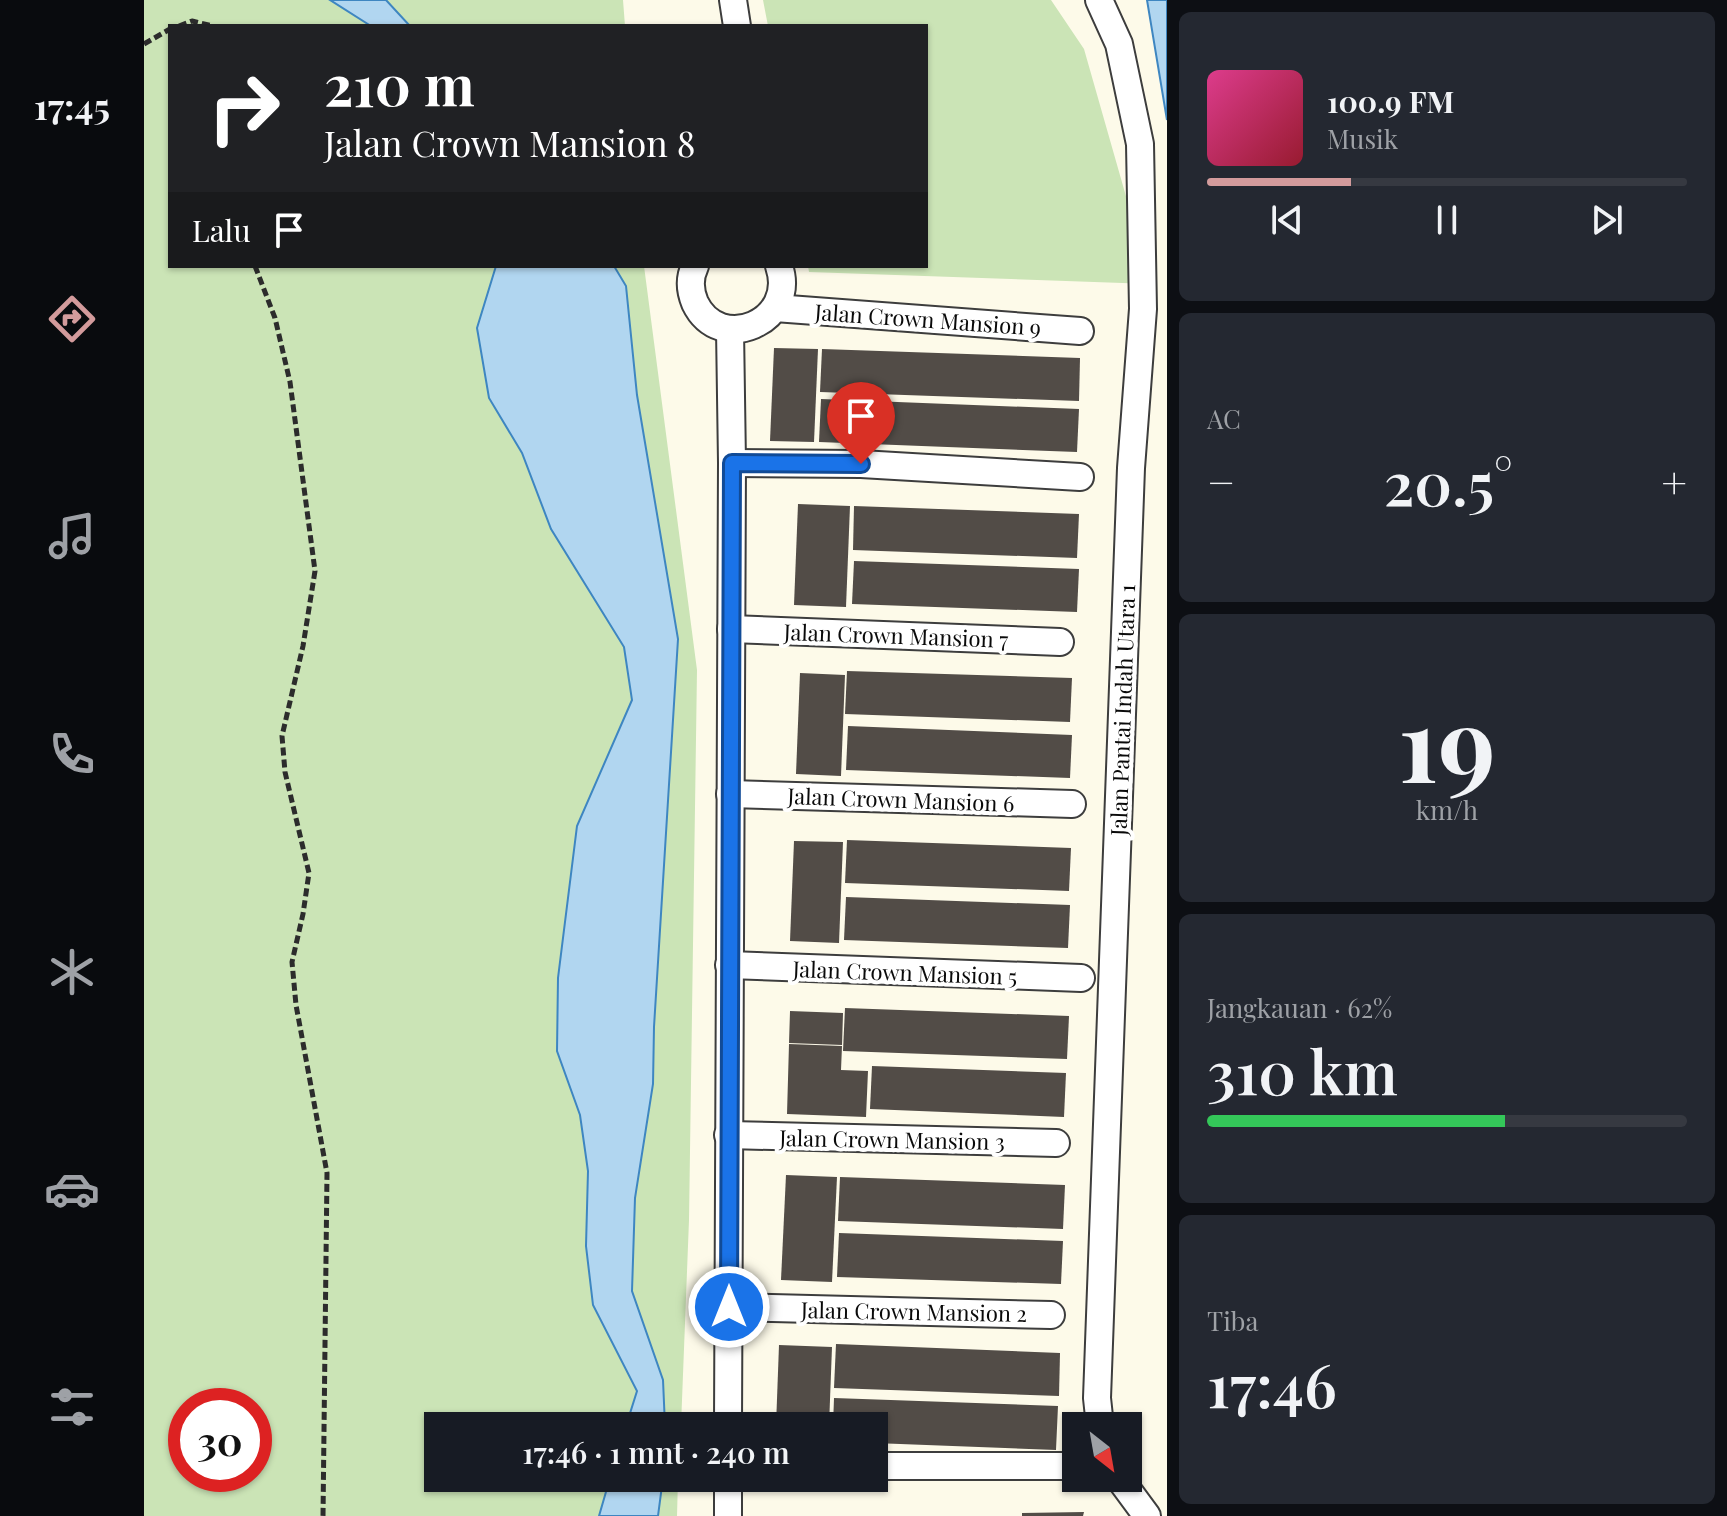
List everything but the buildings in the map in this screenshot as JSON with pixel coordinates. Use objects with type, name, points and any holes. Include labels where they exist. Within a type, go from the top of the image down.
[{"type":"street","points":[[733,0],[737,24]]},
{"type":"street","name":"Jalan Pantai Indah Utara 1","points":[[1098,1412],[1131,468],[1143,309],[1140,144],[1119,44],[1099,0]]},
{"type":"street","points":[[695,268],[691,284],[698,309],[707,319],[730,329],[756,325],[775,308],[782,283],[779,268]]},
{"type":"street","name":"Jalan Crown Mansion 9","points":[[775,308],[1080,331]]},
{"type":"street","points":[[728,1412],[730,329]]},
{"type":"street","points":[[732,463],[861,464],[1080,477]]},
{"type":"street","name":"Jalan Crown Mansion 7","points":[[731,629],[1060,642]]},
{"type":"street","name":"Jalan Crown Mansion 6","points":[[730,794],[1072,804]]},
{"type":"street","name":"Jalan Crown Mansion 5","points":[[729,965],[1081,978]]},
{"type":"street","name":"Jalan Crown Mansion 3","points":[[728,1135],[1056,1143]]},
{"type":"street","name":"Jalan Crown Mansion 2","points":[[729,1307],[1051,1315]]},
{"type":"street","points":[[888,1466],[1062,1466]]},
{"type":"street","points":[[728,1492],[728,1516]]},
{"type":"street","points":[[1129,1492],[1147,1516]]},
{"type":"path","points":[[184,24],[192,21],[205,24]]},
{"type":"path","points":[[144,44],[168,30]]},
{"type":"path","points":[[256,268],[275,318],[290,382],[315,571],[303,646],[282,736],[285,772],[309,873],[292,962],[296,1005],[327,1173],[323,1516]]},
{"type":"green space","points":[[144,0],[623,0],[625,24],[168,24],[168,268],[644,268],[697,670],[689,1220],[682,1412],[424,1412],[424,1492],[678,1492],[677,1516],[144,1516]]},
{"type":"green space","points":[[763,0],[1051,0],[1084,49],[1151,284],[809,272],[808,268],[928,268],[928,24],[768,24]]},
{"type":"water","points":[[330,0],[386,0],[408,24],[368,24]]},
{"type":"water","points":[[1147,0],[1167,0],[1167,120]]},
{"type":"water","points":[[495,268],[615,268],[626,286],[637,395],[678,639],[653,1084],[635,1198],[632,1291],[663,1380],[664,1412],[630,1412],[637,1391],[593,1305],[586,1246],[588,1171],[580,1115],[557,1051],[558,978],[577,826],[632,700],[624,647],[551,529],[522,453],[489,398],[477,328]]},
{"type":"water","points":[[606,1492],[661,1492],[658,1516],[599,1516]]},
{"type":"route","points":[[729,1307],[732,463],[861,464]]}]
